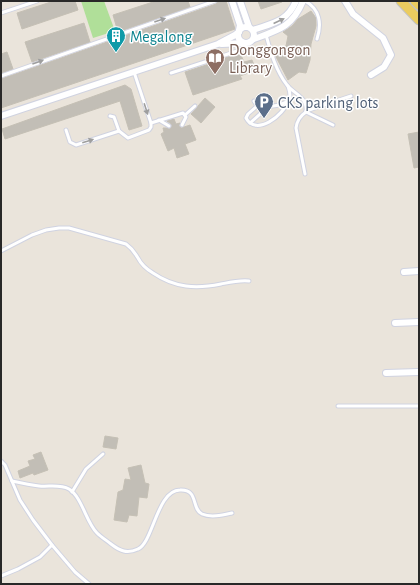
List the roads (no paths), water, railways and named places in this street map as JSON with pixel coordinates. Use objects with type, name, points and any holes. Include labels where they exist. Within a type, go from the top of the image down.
[{"type":"main road","points":[[400,1],[419,20]]},
{"type":"street","points":[[232,1],[240,25],[238,38],[245,46]]},
{"type":"street","points":[[240,1],[251,29],[255,35],[254,39]]},
{"type":"street","points":[[251,29],[280,21],[285,18],[296,1]]},
{"type":"street","points":[[218,44],[245,46],[254,39],[266,35],[289,23],[306,1]]},
{"type":"street","points":[[345,1],[353,14],[383,38],[391,54],[384,67],[371,75]]},
{"type":"street","points":[[1,116],[218,44],[235,36],[244,27],[260,31],[266,35]]},
{"type":"street","points":[[404,272],[419,271]]},
{"type":"street","points":[[395,323],[419,322]]},
{"type":"street","points":[[386,373],[419,372]]},
{"type":"lane","points":[[1,13],[37,1]]},
{"type":"lane","points":[[1,76],[215,1]]},
{"type":"lane","points":[[306,1],[316,11],[320,20],[317,39]]},
{"type":"lane","points":[[266,35],[271,53],[288,86],[290,96],[287,106],[264,124],[257,126],[246,120],[246,116],[257,106],[268,107],[284,104],[288,101]]},
{"type":"lane","points":[[222,56],[245,46],[249,54]]},
{"type":"lane","points":[[171,73],[210,60]]},
{"type":"lane","points":[[110,116],[114,117],[119,131],[123,135],[130,138],[149,130],[151,127],[134,72]]},
{"type":"lane","points":[[288,86],[304,99],[307,107],[306,111]]},
{"type":"lane","points":[[305,174],[296,128],[297,122],[306,111],[351,96]]},
{"type":"lane","points":[[254,101],[257,106]]},
{"type":"lane","points":[[182,125],[186,117],[185,115],[195,106]]},
{"type":"lane","points":[[250,123],[268,107]]},
{"type":"lane","points":[[306,111],[333,125]]},
{"type":"lane","points":[[151,123],[178,113],[183,113],[185,115]]},
{"type":"lane","points":[[159,120],[169,126]]},
{"type":"lane","points":[[66,130],[70,142],[76,145],[119,131]]},
{"type":"lane","points":[[1,251],[24,238],[46,230],[69,228],[126,244],[132,248],[138,259],[153,273],[184,287],[204,287],[234,281],[249,280]]},
{"type":"lane","points":[[338,406],[419,406]]},
{"type":"lane","points":[[72,492],[86,468],[104,454]]},
{"type":"lane","points":[[1,461],[5,465],[20,500],[27,512],[52,546],[75,572],[89,584]]},
{"type":"lane","points":[[12,481],[40,486],[61,486],[72,492],[79,501],[96,532],[120,551],[132,551],[140,548],[145,542],[162,504],[169,494],[176,490],[181,489],[191,493],[196,507],[203,515],[219,516],[232,513]]},
{"type":"lane","points":[[1,576],[40,557],[52,546]]},
{"type":"place","name":"Megalong","points":[[116,53]]},
{"type":"place","name":"Donggongon Library","points":[[215,75]]},
{"type":"place","name":"CKS parking lots","points":[[264,119]]}]
